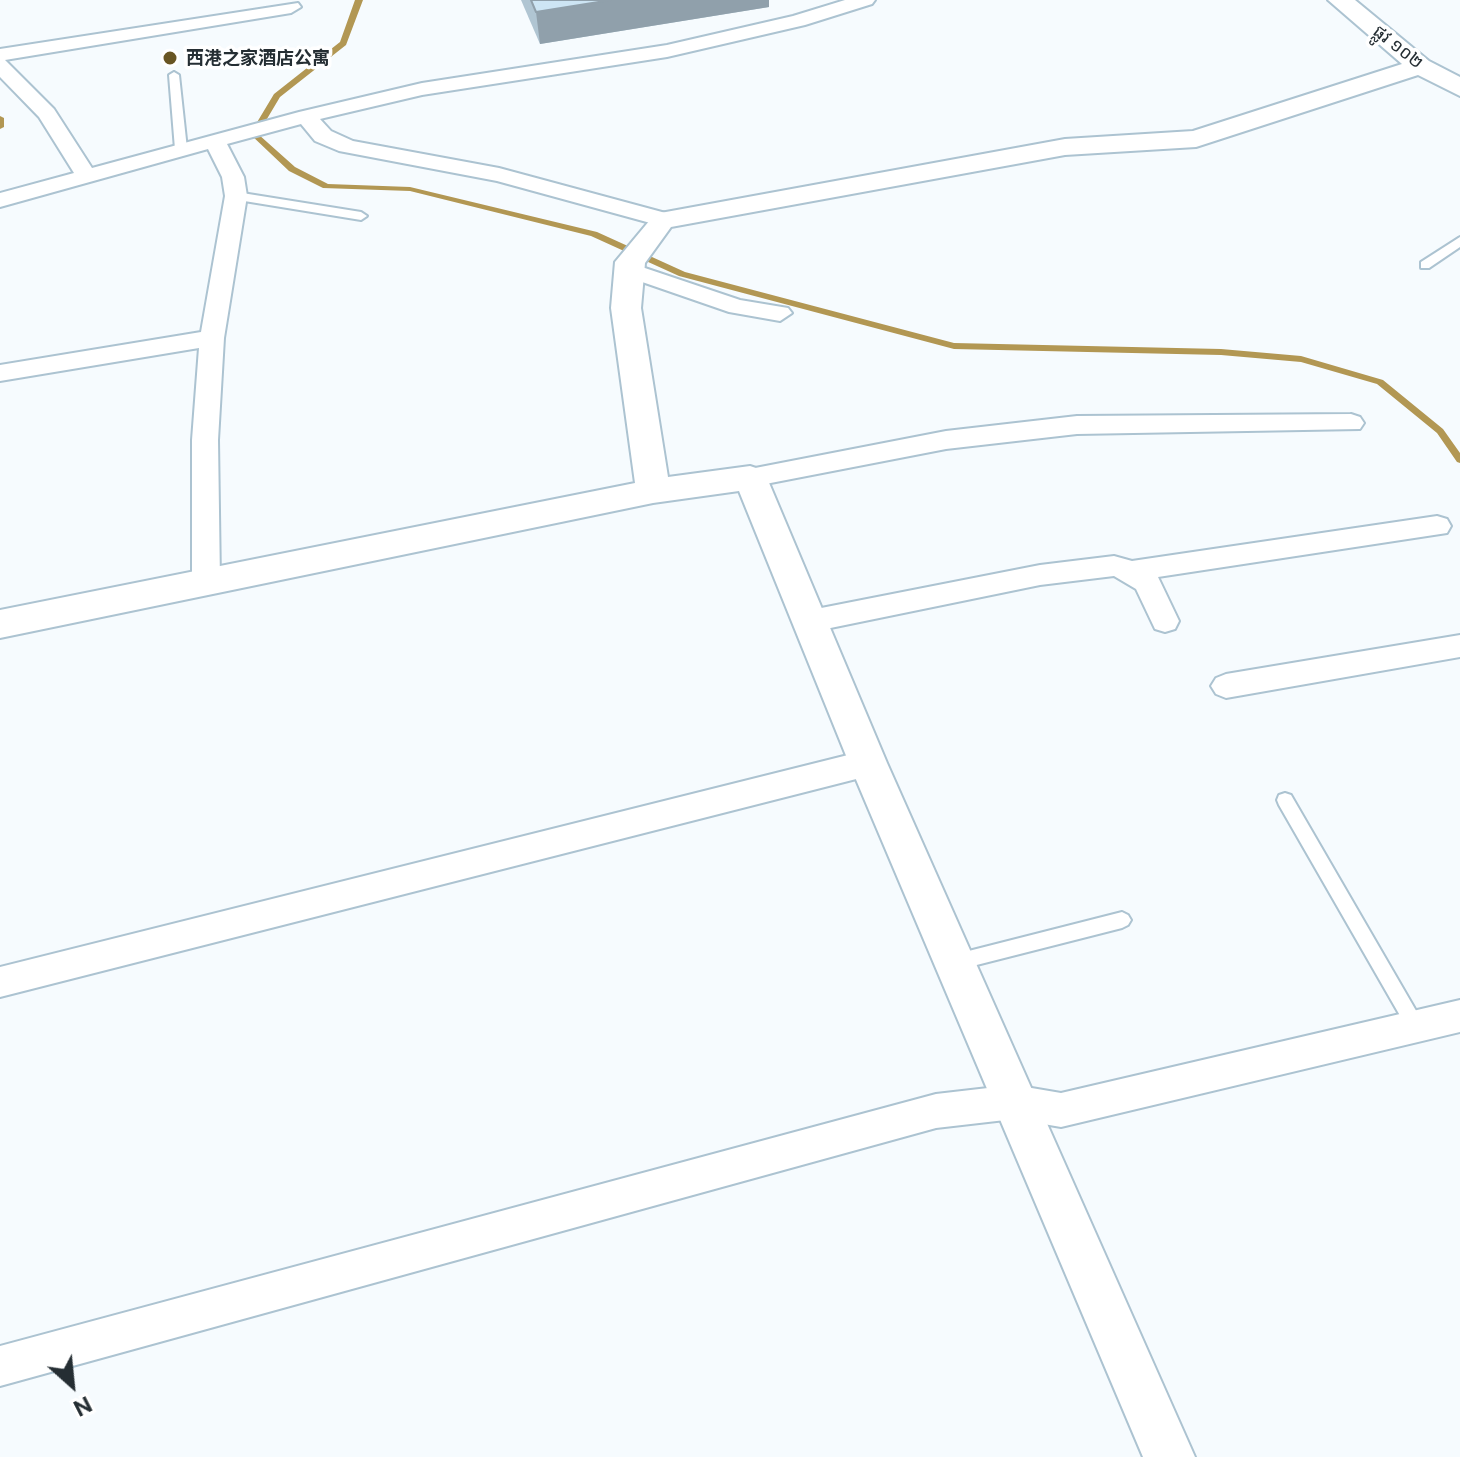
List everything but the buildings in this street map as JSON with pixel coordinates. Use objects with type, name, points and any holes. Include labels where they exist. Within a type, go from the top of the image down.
[{"type":"street","points":[[0,200],[300,117],[422,89],[667,51],[798,21],[865,0]]},
{"type":"street","name":"ផ្លូវ ១០២","points":[[1340,0],[1420,66],[1460,88]]},
{"type":"street","points":[[0,55],[291,7]]},
{"type":"street","points":[[0,65],[47,113],[86,175]]},
{"type":"street","points":[[300,117],[323,136],[347,146],[499,175],[662,223],[1065,147],[1196,139],[1420,66]]},
{"type":"street","points":[[206,582],[205,440],[212,338],[236,196],[233,177],[214,140]]},
{"type":"street","points":[[653,491],[626,308],[630,266],[662,223]]},
{"type":"street","points":[[630,266],[737,307],[780,313]]},
{"type":"street","points":[[0,373],[212,338]]},
{"type":"street","points":[[0,624],[653,491],[750,478],[946,440],[1077,425],[1351,423]]},
{"type":"street","points":[[750,478],[953,963],[1169,1457]]},
{"type":"street","points":[[1132,571],[1437,526]]},
{"type":"street","points":[[811,621],[1040,575],[1114,566],[1132,571],[1147,582],[1165,621]]},
{"type":"street","points":[[1226,686],[1460,646]]},
{"type":"street","points":[[0,982],[868,763]]},
{"type":"street","points":[[0,1366],[936,1111],[1014,1102],[1061,1110],[1460,1016]]},
{"type":"lane","points":[[174,75],[181,149]]},
{"type":"lane","points":[[236,196],[361,216]]},
{"type":"lane","points":[[1425,265],[1460,241]]},
{"type":"lane","points":[[1285,800],[1416,1027]]},
{"type":"lane","points":[[953,963],[1122,920]]},
{"type":"waterway","points":[[359,0],[343,43],[277,96],[254,134],[292,169],[326,186],[410,189],[594,234],[682,274],[954,346],[1221,352],[1301,359],[1380,382],[1440,431],[1460,460]]},
{"type":"waterway","points":[[0,118],[0,127]]},
{"type":"place","name":"西港之家酒店公寓","points":[[170,58]]}]
